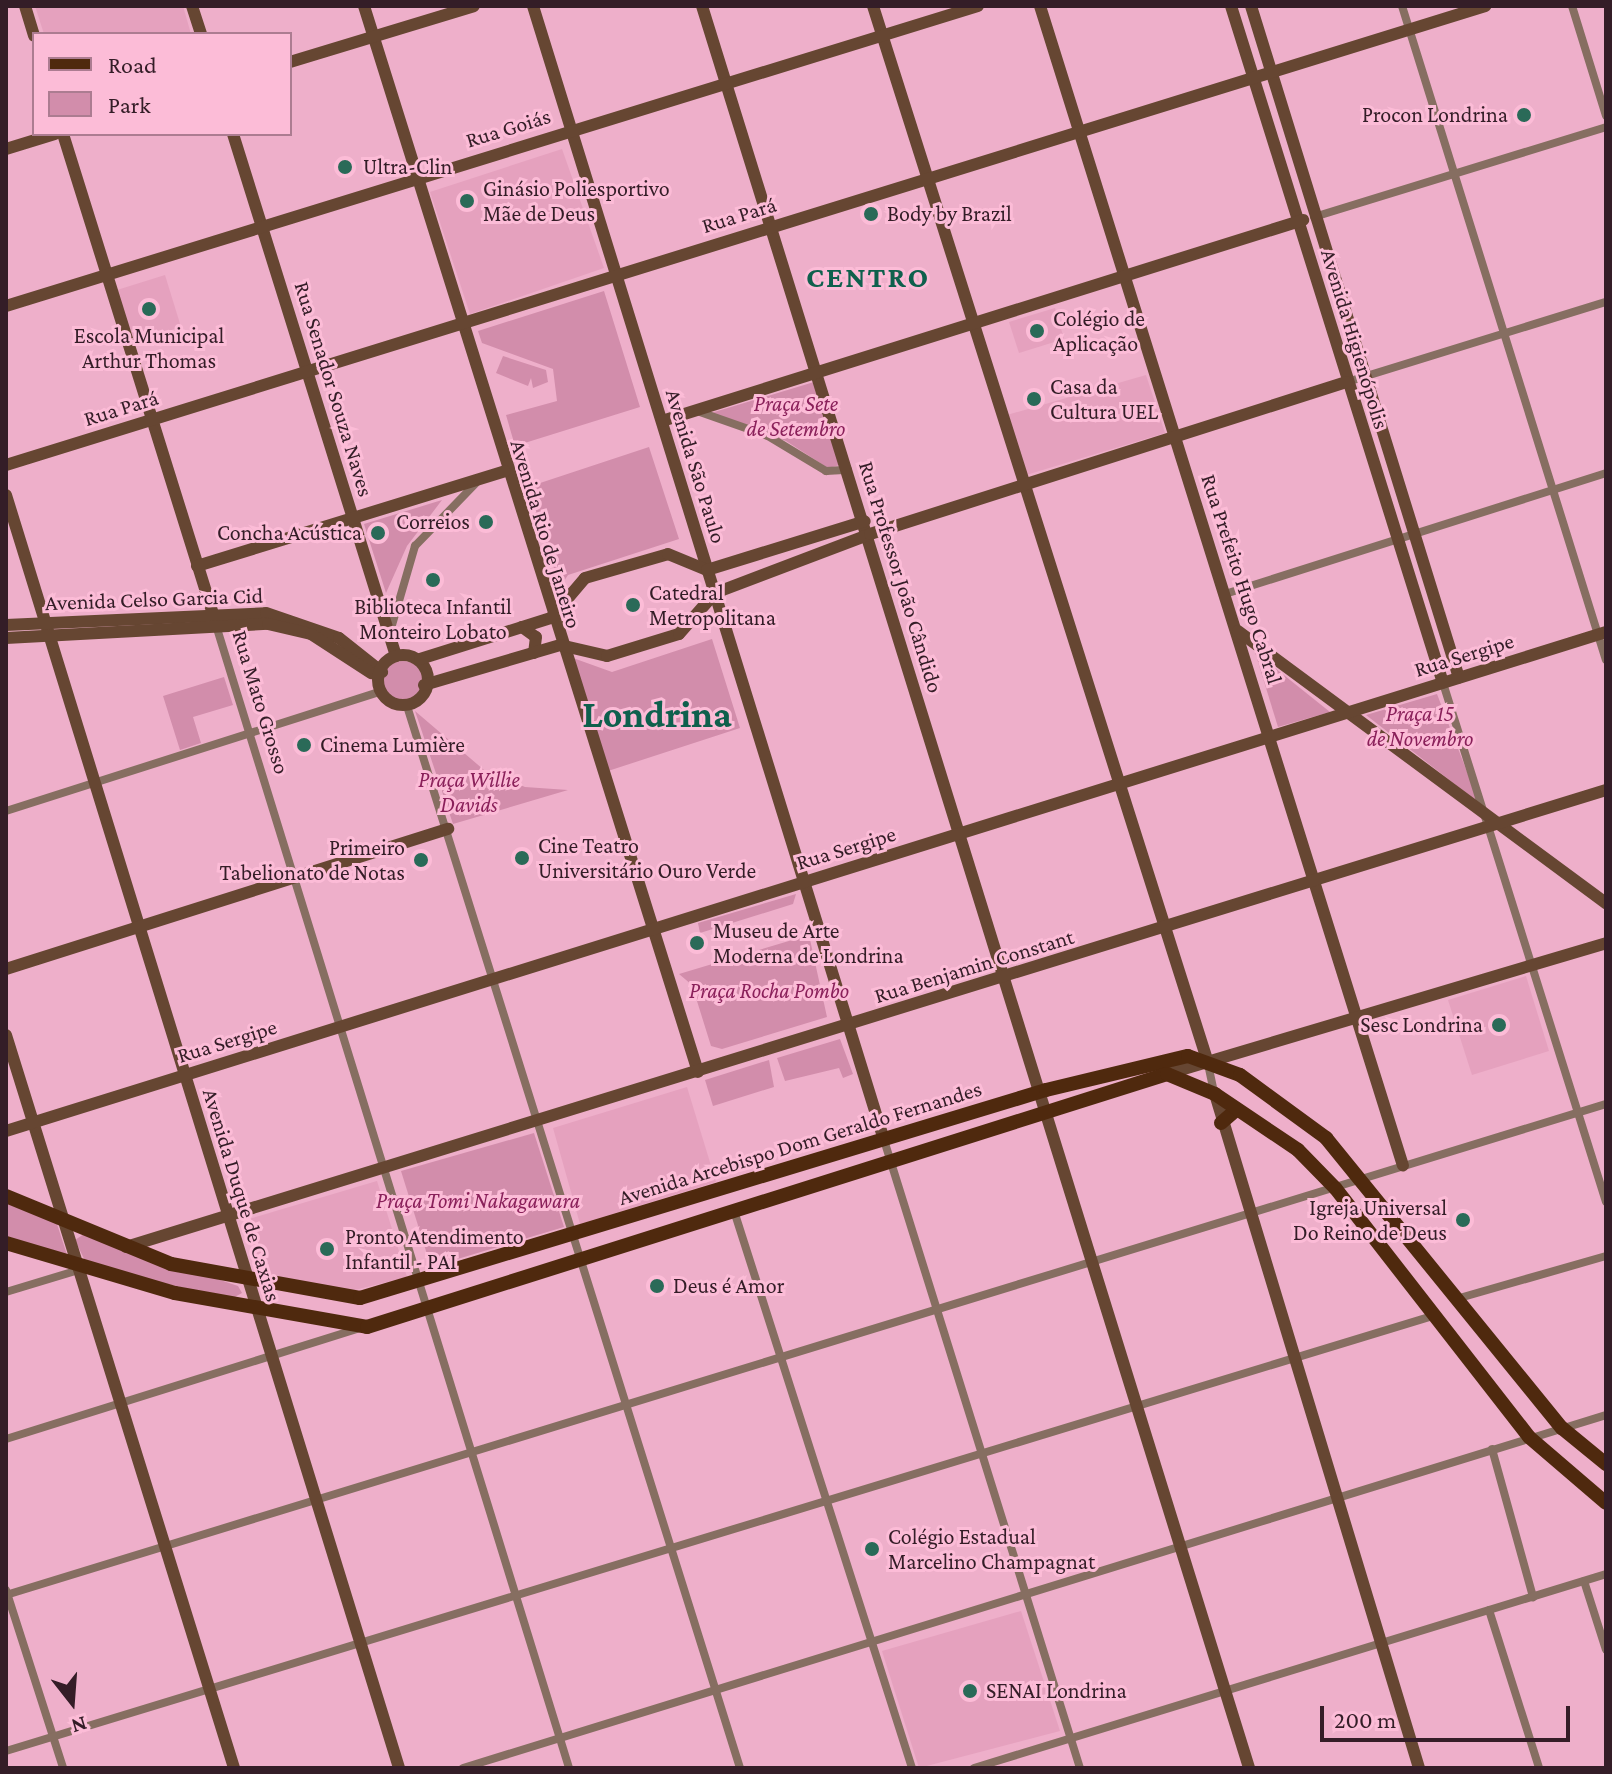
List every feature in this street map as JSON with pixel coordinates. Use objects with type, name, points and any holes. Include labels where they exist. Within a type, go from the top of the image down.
[{"type":"main road","name":"Avenida Arcebispo Dom Geraldo Fernandes","points":[[248,1284],[360,1298],[418,1284],[1023,1096],[1166,1057],[1208,1063],[1283,1102],[1365,1178],[1455,1299],[1562,1428],[1606,1464]]},
{"type":"main road","points":[[6,1243],[79,1270],[256,1308],[367,1327],[914,1160],[1167,1074],[1215,1094],[1298,1150],[1336,1189],[1529,1437],[1606,1503]]},
{"type":"main road","points":[[914,1160],[920,1148],[1021,1118],[1023,1096]]},
{"type":"main road","points":[[1221,1123],[1237,1109]]},
{"type":"main road","points":[[6,1196],[123,1248],[248,1284]]},
{"type":"street","points":[[25,6],[33,32]]},
{"type":"street","points":[[192,6],[200,32]]},
{"type":"street","name":"Avenida Rio de Janeiro","points":[[364,6],[551,618],[698,1072]]},
{"type":"street","points":[[292,61],[474,6]]},
{"type":"street","name":"Avenida São Paulo","points":[[533,6],[1080,1768]]},
{"type":"street","name":"Rua Professor João Cândido","points":[[702,6],[815,372],[870,534],[958,834],[1249,1768]]},
{"type":"street","points":[[873,6],[1115,785],[1208,1063],[1221,1123],[1291,1359],[1419,1768]]},
{"type":"street","name":"Rua Goiás","points":[[6,306],[978,6]]},
{"type":"street","name":"Rua Prefeito Hugo Cabral","points":[[1040,6],[1271,736],[1403,1166]]},
{"type":"street","name":"Avenida Higienópolis","points":[[1231,6],[1346,382],[1443,683]]},
{"type":"street","name":"Avenida Higienópolis","points":[[1251,6],[1459,678]]},
{"type":"street","points":[[1402,6],[1509,332],[1553,491],[1602,633],[1606,660]]},
{"type":"street","name":"Rua Pará","points":[[6,465],[1485,6]]},
{"type":"street","points":[[1572,6],[1606,116]]},
{"type":"street","points":[[662,421],[1606,127]]},
{"type":"street","points":[[6,149],[48,136]]},
{"type":"street","name":"Rua Mato Grosso","points":[[64,136],[418,1284],[474,1452],[569,1768]]},
{"type":"street","name":"Rua Senador Souza Naves","points":[[234,136],[396,656]]},
{"type":"street","points":[[407,706],[424,685],[560,645],[607,656],[679,634],[715,593],[847,548],[870,534],[1023,482],[1606,302]]},
{"type":"street","points":[[697,411],[768,436],[826,471],[848,470]]},
{"type":"street","points":[[197,566],[505,471]]},
{"type":"street","points":[[1225,594],[1606,473]]},
{"type":"street","points":[[389,635],[422,533],[483,478]]},
{"type":"street","name":"Avenida Duque de Caxias","points":[[6,495],[399,1768]]},
{"type":"street","points":[[6,811],[250,735],[381,681],[396,656],[420,659],[551,618],[585,578],[668,554],[707,570],[865,521]]},
{"type":"street","points":[[841,529],[847,548]]},
{"type":"street","points":[[733,562],[726,574],[734,588]]},
{"type":"street","name":"Avenida Celso Garcia Cid","points":[[6,625],[46,628],[214,619],[296,619],[343,641],[381,681]]},
{"type":"street","points":[[522,627],[536,637],[534,653]]},
{"type":"street","name":"Avenida Celso Garcia Cid","points":[[6,638],[46,628]]},
{"type":"street","points":[[1238,631],[1492,824],[1606,903]]},
{"type":"street","name":"Rua Sergipe","points":[[6,1131],[1602,633]]},
{"type":"street","points":[[1431,644],[1447,640]]},
{"type":"street","points":[[420,659],[424,685]]},
{"type":"street","points":[[381,681],[388,703],[407,706]]},
{"type":"street","points":[[1443,683],[1492,824],[1531,966],[1606,1202]]},
{"type":"street","points":[[407,706],[740,1768]]},
{"type":"street","name":"Rua Benjamin Constant","points":[[123,1248],[538,1123],[1606,790]]},
{"type":"street","points":[[6,969],[448,829]]},
{"type":"street","points":[[1167,1074],[1606,943]]},
{"type":"street","points":[[6,1035],[234,1768]]},
{"type":"street","points":[[63,1768],[7,1592],[165,1547],[782,1358],[1092,1259],[1336,1189],[1606,1104]]},
{"type":"street","points":[[735,1214],[912,1768]]},
{"type":"street","points":[[1455,1299],[1606,1256]]},
{"type":"street","points":[[6,1292],[79,1270]]},
{"type":"street","points":[[1470,1317],[1486,1292]]},
{"type":"street","points":[[6,1751],[1432,1316]]},
{"type":"street","points":[[6,1439],[367,1327]]},
{"type":"street","points":[[463,1768],[1606,1415]]},
{"type":"street","points":[[1492,1449],[1533,1597]]},
{"type":"street","points":[[974,1768],[1606,1574]]},
{"type":"street","points":[[1584,1581],[1606,1650]]},
{"type":"street","points":[[1489,1610],[1539,1768]]},
{"type":"shaded area","points":[[35,6],[183,6],[190,32],[43,32]]},
{"type":"shaded area","points":[[562,149],[604,268],[470,314],[430,192]]},
{"type":"shaded area","name":"Escola Municipal Arthur Thomas","points":[[165,275],[181,327],[133,342],[117,290]]},
{"type":"shaded area","name":"Colégio de Aplicação","points":[[1055,308],[1064,339],[1019,353],[1009,322]]},
{"type":"shaded area","points":[[1146,375],[1165,433],[1026,475],[1007,415]]},
{"type":"shaded area","name":"Sesc Londrina","points":[[1526,976],[1549,1051],[1472,1075],[1448,1000]]},
{"type":"shaded area","points":[[687,1087],[716,1182],[580,1224],[553,1128]]},
{"type":"shaded area","name":"Pronto Atendimento Infantil - PAI","points":[[377,1181],[407,1277],[347,1292],[259,1272],[246,1220]]},
{"type":"shaded area","name":"SENAI Londrina","points":[[1021,1611],[1060,1731],[919,1768],[882,1651]]},
{"type":"green space","points":[[604,291],[640,407],[515,446],[506,415],[557,401],[553,369],[482,343],[478,331]]},
{"type":"green space","points":[[503,356],[546,370],[548,382],[533,388],[531,378],[528,386],[496,373]]},
{"type":"green space","name":"Praça Sete de Setembro","points":[[814,382],[840,465],[828,468],[786,441],[711,413]]},
{"type":"green space","points":[[649,447],[679,539],[568,575],[560,587],[528,487]]},
{"type":"green space","points":[[442,500],[407,546],[386,593],[364,524]]},
{"type":"green space","points":[[712,639],[740,728],[608,771],[573,658],[612,672]]},
{"type":"green space","points":[[1255,652],[1330,712],[1278,727]]},
{"type":"green space","points":[[403,661],[417,667],[423,681],[417,695],[403,701],[389,695],[383,681],[389,667]]},
{"type":"green space","points":[[224,677],[233,705],[193,717],[201,743],[180,750],[163,696]]},
{"type":"green space","name":"Praça 15 de Novembro","points":[[1437,694],[1479,803],[1366,715]]},
{"type":"green space","name":"Praça Willie Davids","points":[[415,711],[484,770],[525,787],[568,790],[453,824]]},
{"type":"green space","points":[[796,894],[793,904],[700,933],[698,923]]},
{"type":"green space","name":"Praça Rocha Pombo","points":[[809,935],[827,1017],[722,1049],[711,1046],[692,985],[679,974]]},
{"type":"green space","points":[[840,1039],[853,1074],[843,1078],[839,1068],[785,1081],[777,1058]]},
{"type":"green space","points":[[769,1060],[774,1087],[713,1106],[705,1080]]},
{"type":"green space","name":"Praça Tomi Nakagawara","points":[[534,1133],[564,1227],[431,1267],[401,1171]]},
{"type":"green space","points":[[6,1200],[57,1224],[69,1261],[6,1241]]},
{"type":"green space","points":[[84,1234],[238,1286],[242,1293],[231,1299],[87,1265],[75,1240]]},
{"type":"place","name":"Procon Londrina","points":[[1524,115]]},
{"type":"place","name":"Ultra-Clin","points":[[345,167]]},
{"type":"place","name":"Ginásio Poliesportivo Mãe de Deus","points":[[467,201]]},
{"type":"place","name":"Body by Brazil","points":[[871,214]]},
{"type":"place","name":"Escola Municipal Arthur Thomas","points":[[149,309]]},
{"type":"place","name":"Colégio de Aplicação","points":[[1037,331]]},
{"type":"place","name":"Casa da Cultura UEL","points":[[1034,399]]},
{"type":"place","name":"Correios","points":[[486,522]]},
{"type":"place","name":"Concha Acústica","points":[[378,533]]},
{"type":"place","name":"Biblioteca Infantil Monteiro Lobato","points":[[433,580]]},
{"type":"place","name":"Catedral Metropolitana","points":[[633,605]]},
{"type":"place","name":"Cinema Lumière","points":[[304,745]]},
{"type":"place","name":"Cine Teatro Universitário Ouro Verde","points":[[522,858]]},
{"type":"place","name":"Primeiro Tabelionato de Notas","points":[[421,860]]},
{"type":"place","name":"Museu de Arte Moderna de Londrina","points":[[697,943]]},
{"type":"place","name":"Sesc Londrina","points":[[1499,1025]]},
{"type":"place","name":"Igreja Universal Do Reino de Deus","points":[[1463,1220]]},
{"type":"place","name":"Pronto Atendimento Infantil - PAI","points":[[327,1249]]},
{"type":"place","name":"Deus é Amor","points":[[657,1286]]},
{"type":"place","name":"Colégio Estadual Marcelino Champagnat","points":[[872,1549]]},
{"type":"place","name":"SENAI Londrina","points":[[970,1691]]},
{"type":"district","name":"CENTRO","points":[[868,277]]},
{"type":"district","name":"Londrina","points":[[657,715]]}]
